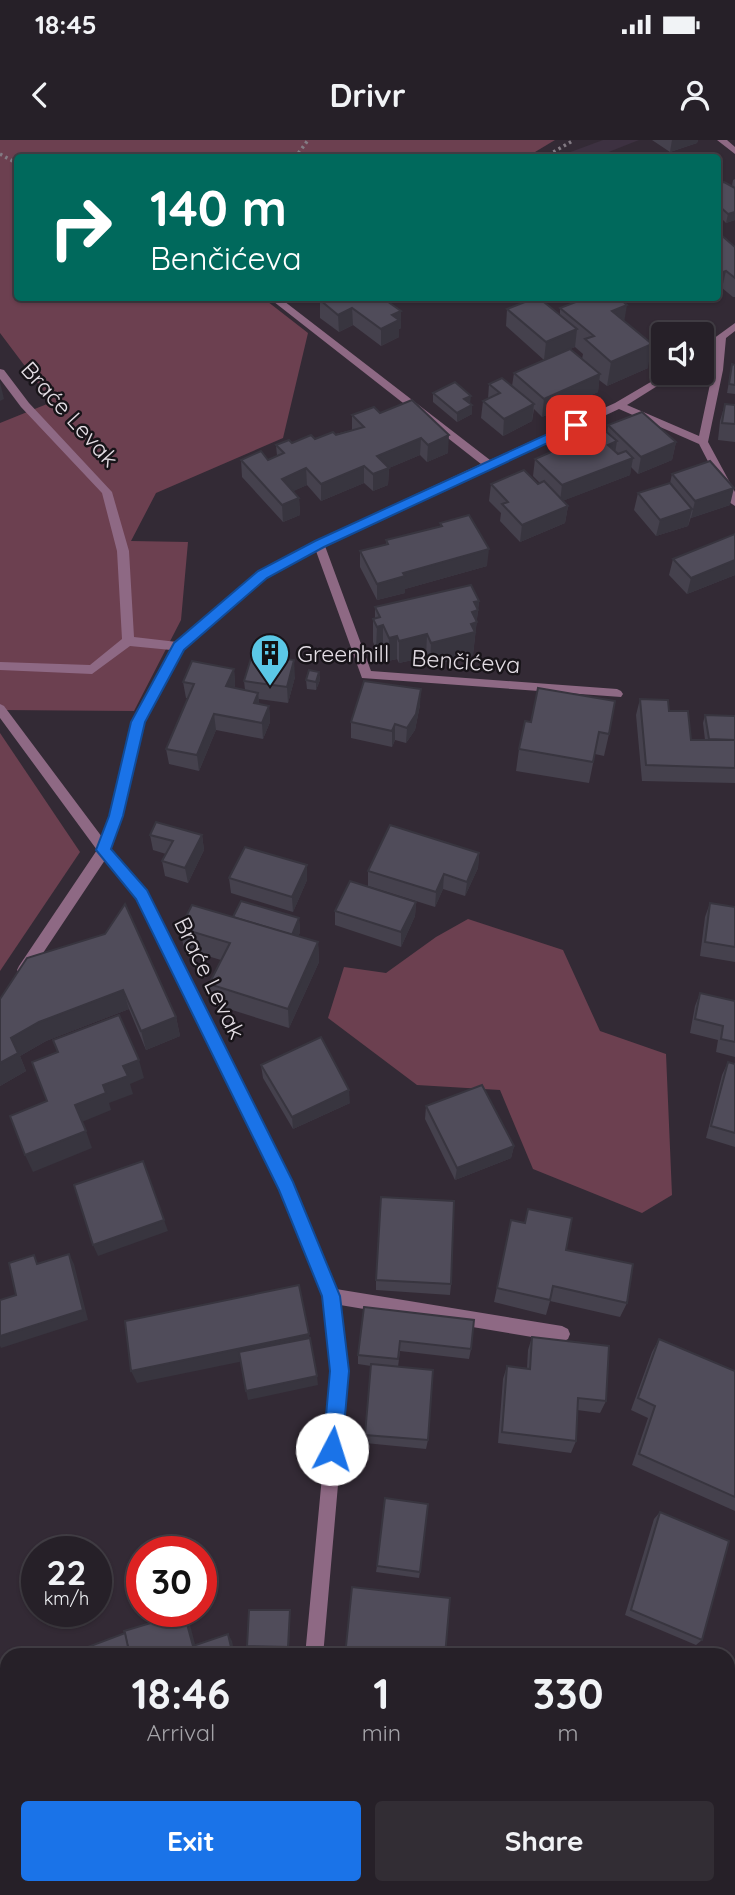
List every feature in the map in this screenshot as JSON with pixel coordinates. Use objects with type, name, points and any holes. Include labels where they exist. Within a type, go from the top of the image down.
[{"type":"street","points":[[721,140],[735,151]]},
{"type":"street","points":[[278,301],[489,465]]},
{"type":"street","points":[[714,343],[735,326]]},
{"type":"street","points":[[721,337],[718,370],[704,442],[735,502]]},
{"type":"street","name":"Braće Levak","points":[[0,372],[26,405],[107,492],[123,551],[128,640]]},
{"type":"street","points":[[15,984],[104,850],[116,816],[138,722],[179,647],[263,575],[319,544],[619,405],[653,385]]},
{"type":"street","points":[[619,405],[704,442]]},
{"type":"street","name":"Benčićeva","points":[[319,544],[366,675],[617,694]]},
{"type":"street","points":[[0,666],[92,670],[128,640],[179,647]]},
{"type":"street","name":"Braće Levak","points":[[0,709],[104,850],[142,894],[287,1187],[331,1296],[340,1371],[315,1648]]},
{"type":"street","points":[[331,1296],[562,1334]]},
{"type":"path","points":[[550,154],[574,140]]},
{"type":"shaded area","points":[[0,140],[555,140],[532,154],[14,154],[14,301],[267,301],[308,333],[283,438],[156,493],[131,541],[188,542],[181,620],[134,711],[0,710],[0,423],[52,402],[0,333]]},
{"type":"shaded area","points":[[603,140],[639,140],[604,154],[565,154]]},
{"type":"shaded area","points":[[0,733],[80,852],[0,971]]},
{"type":"shaded area","points":[[468,919],[563,950],[600,1031],[666,1054],[672,1195],[642,1213],[533,1169],[500,1090],[417,1085],[328,1018],[344,967],[386,973],[436,937]]},
{"type":"building","points":[[721,183],[735,188],[735,212],[728,214],[721,208]]},
{"type":"building","points":[[721,235],[735,247],[735,278],[726,271],[721,273]]},
{"type":"building","points":[[321,301],[387,301],[401,311],[392,315],[399,320],[381,329],[352,308],[338,315]]},
{"type":"building","points":[[527,301],[543,301],[577,329],[546,342],[507,309]]},
{"type":"building","points":[[578,301],[622,301],[627,305],[612,311],[651,344],[611,362],[585,339],[594,336],[560,308]]},
{"type":"building","points":[[570,349],[600,374],[544,399],[514,373]]},
{"type":"building","points":[[732,364],[735,365],[735,385],[729,384]]},
{"type":"building","points":[[502,378],[534,404],[504,419],[483,401],[500,393],[489,384]]},
{"type":"building","points":[[455,382],[471,396],[464,399],[472,405],[457,413],[433,393]]},
{"type":"building","points":[[412,400],[449,435],[428,445],[421,438],[377,456],[389,468],[373,474],[364,466],[321,484],[306,468],[282,479],[299,498],[282,505],[241,460],[261,451],[268,460],[284,453],[276,445],[289,440],[292,443],[311,435],[315,439],[333,432],[336,435],[364,427],[352,415],[374,407],[380,413]]},
{"type":"building","points":[[725,404],[735,405],[735,424],[722,423]]},
{"type":"building","points":[[642,412],[676,442],[641,457],[608,425]]},
{"type":"building","points":[[603,429],[617,441],[608,445],[618,454],[626,451],[633,458],[562,485],[535,459],[567,445],[571,448],[584,443],[579,439]]},
{"type":"building","points":[[710,461],[734,488],[695,501],[672,474]]},
{"type":"building","points":[[524,470],[538,484],[544,481],[568,506],[522,525],[502,504],[508,502],[491,484]]},
{"type":"building","points":[[670,483],[692,509],[660,520],[638,493]]},
{"type":"building","points":[[469,515],[489,549],[403,573],[405,576],[377,584],[360,551],[388,544],[386,540],[442,526],[440,523]]},
{"type":"building","points":[[735,534],[735,560],[691,578],[673,559]]},
{"type":"building","points":[[471,585],[479,601],[474,602],[478,610],[472,612],[477,622],[471,624],[475,632],[431,643],[427,634],[399,641],[397,636],[389,638],[383,625],[377,627],[373,619],[380,617],[375,607]]},
{"type":"building","points":[[252,655],[294,660],[287,687],[244,681]]},
{"type":"building","points":[[192,661],[234,669],[226,686],[258,693],[254,703],[269,706],[262,723],[214,714],[197,755],[166,749],[194,684],[183,682]]},
{"type":"building","points":[[309,670],[319,672],[316,682],[306,680]]},
{"type":"building","points":[[364,681],[421,689],[416,714],[407,728],[395,724],[392,731],[351,722]]},
{"type":"building","points":[[538,688],[615,701],[609,734],[599,732],[593,762],[519,749],[525,721],[531,722]]},
{"type":"building","points":[[640,699],[668,700],[669,711],[688,711],[691,740],[735,740],[735,768],[646,765]]},
{"type":"building","points":[[705,715],[735,716],[735,740],[709,739]]},
{"type":"building","points":[[156,822],[202,835],[185,868],[162,861],[173,841],[150,835]]},
{"type":"building","points":[[390,825],[479,853],[467,882],[444,874],[436,892],[368,871]]},
{"type":"building","points":[[245,847],[307,865],[292,897],[229,878]]},
{"type":"building","points":[[350,881],[416,902],[401,932],[335,911]]},
{"type":"building","points":[[241,901],[299,918],[292,935],[233,917]]},
{"type":"building","points":[[710,903],[735,907],[735,947],[705,942]]},
{"type":"building","points":[[125,904],[176,1017],[141,1031],[123,990],[39,1022],[11,1038],[18,1053],[0,1063],[0,999],[27,958],[105,934]]},
{"type":"building","points":[[192,905],[318,942],[288,1009],[209,984],[230,943],[180,928]]},
{"type":"building","points":[[700,993],[735,1001],[735,1042],[721,1039],[723,1026],[695,1019]]},
{"type":"building","points":[[119,1015],[139,1060],[123,1066],[128,1076],[103,1085],[106,1093],[75,1105],[86,1131],[25,1155],[10,1116],[47,1101],[32,1062],[58,1052],[53,1040]]},
{"type":"building","points":[[321,1037],[349,1090],[292,1117],[261,1065]]},
{"type":"building","points":[[728,1062],[735,1064],[735,1133],[711,1126]]},
{"type":"building","points":[[482,1085],[514,1146],[457,1168],[426,1106]]},
{"type":"building","points":[[143,1161],[164,1220],[93,1245],[74,1185]]},
{"type":"building","points":[[381,1197],[454,1201],[451,1284],[376,1280]]},
{"type":"building","points":[[528,1209],[572,1218],[566,1250],[633,1264],[627,1303],[553,1286],[550,1300],[497,1288],[511,1220],[525,1223]]},
{"type":"building","points":[[69,1254],[83,1310],[0,1336],[0,1300],[16,1295],[9,1263],[34,1255],[37,1264]]},
{"type":"building","points":[[299,1285],[309,1334],[131,1371],[125,1321]]},
{"type":"building","points":[[364,1307],[474,1320],[471,1349],[400,1341],[398,1359],[358,1355]]},
{"type":"building","points":[[532,1337],[609,1346],[606,1401],[578,1398],[576,1441],[502,1432],[507,1366],[530,1369]]},
{"type":"building","points":[[310,1338],[317,1376],[246,1391],[239,1352]]},
{"type":"building","points":[[659,1339],[735,1371],[735,1497],[639,1454],[655,1406],[638,1398]]},
{"type":"building","points":[[371,1364],[433,1370],[428,1440],[365,1435]]},
{"type":"building","points":[[385,1498],[428,1504],[420,1572],[377,1566]]},
{"type":"building","points":[[660,1512],[729,1541],[702,1640],[631,1610]]},
{"type":"building","points":[[352,1587],[450,1598],[446,1648],[346,1648]]},
{"type":"building","points":[[249,1610],[290,1610],[288,1647],[247,1646]]},
{"type":"building","points":[[137,1627],[188,1627],[193,1646],[228,1634],[231,1648],[128,1648],[124,1631]]},
{"type":"building","points":[[125,1633],[128,1648],[85,1648]]},
{"type":"place","name":"Greenhill","points":[[270,687]]},
{"type":"route","points":[[332,1449],[340,1371],[331,1296],[287,1187],[142,894],[104,850],[116,816],[138,722],[179,647],[263,575],[319,544],[576,425]]}]
